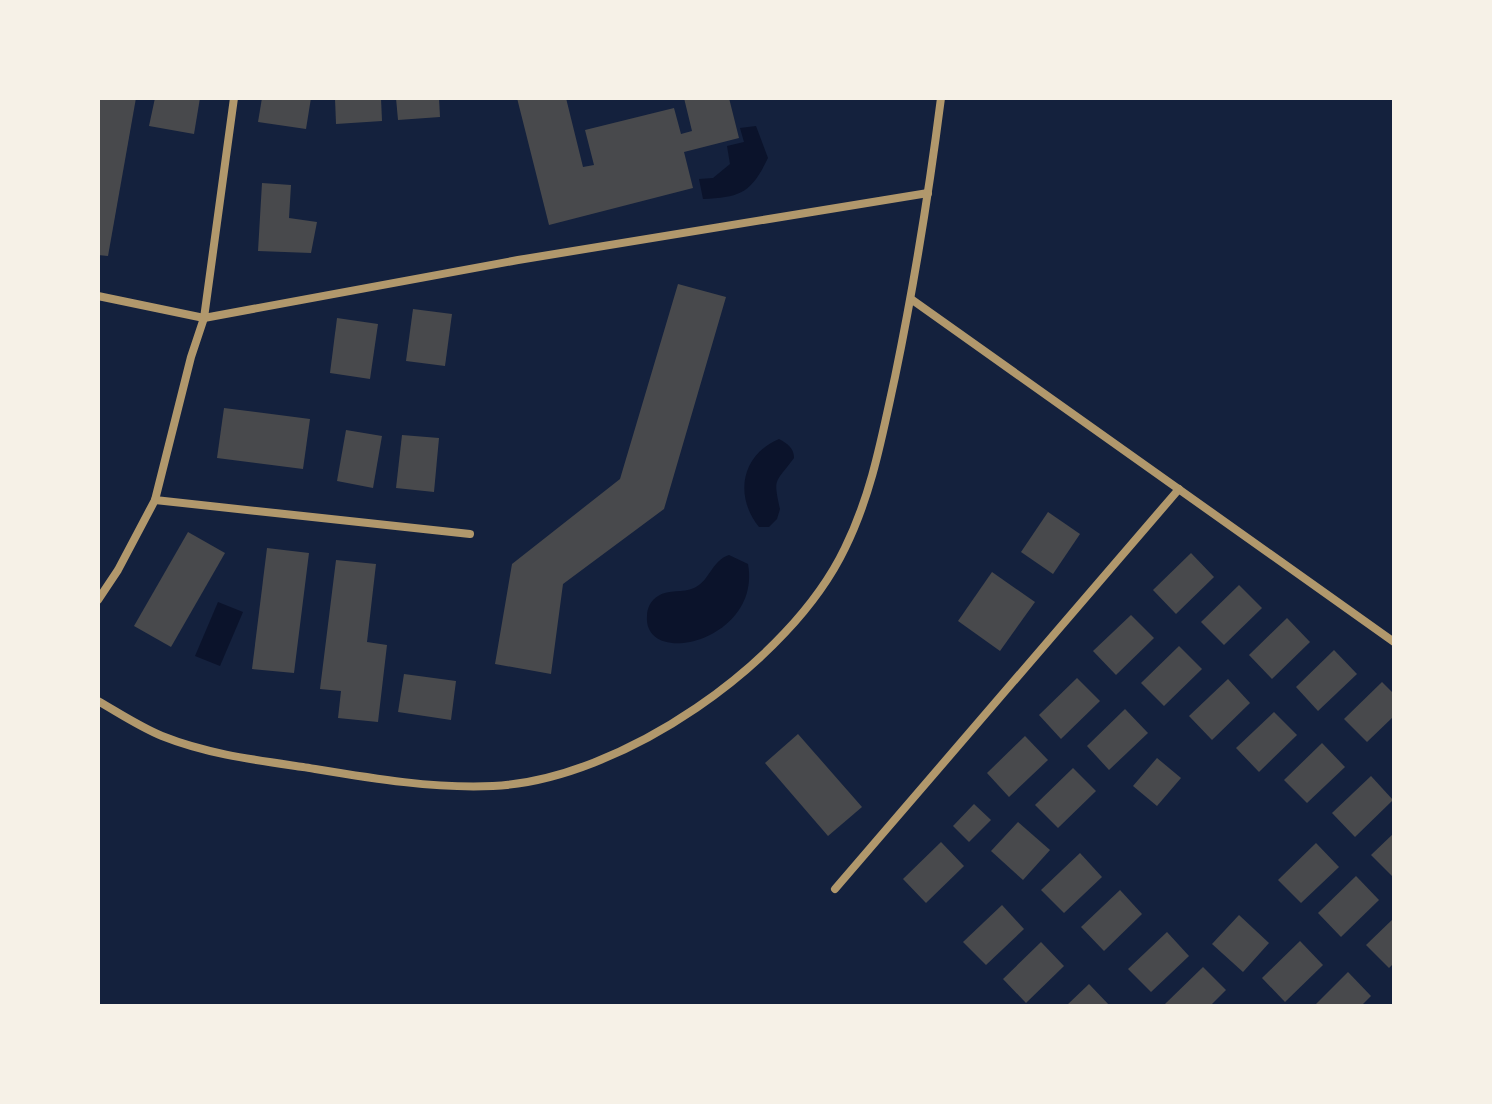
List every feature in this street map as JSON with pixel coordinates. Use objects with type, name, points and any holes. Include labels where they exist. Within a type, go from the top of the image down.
[{"type":"street","points":[[98,600],[118,570],[155,500],[191,357],[204,318],[234,98]]},
{"type":"street","points":[[98,701],[160,735],[214,753],[387,781],[493,786],[563,774],[638,742],[703,702],[761,659],[809,605],[845,550],[873,478],[911,299],[941,98]]},
{"type":"street","points":[[98,296],[204,318],[518,260],[928,193]]},
{"type":"street","points":[[911,299],[1394,642]]},
{"type":"street","points":[[835,889],[1179,489]]},
{"type":"street","points":[[155,500],[470,534]]},
{"type":"water","points":[[756,126],[768,158],[756,179],[736,194],[703,199],[699,179],[713,178],[730,164],[727,146],[744,142],[740,128]]},
{"type":"water","points":[[779,439],[790,447],[794,458],[777,481],[780,509],[777,519],[769,527],[759,527],[746,502],[745,477],[756,455]]},
{"type":"water","points":[[729,555],[748,564],[748,591],[738,612],[721,628],[701,639],[681,643],[663,641],[651,632],[647,613],[653,600],[667,592],[694,588],[704,581],[718,562]]},
{"type":"water","points":[[218,602],[243,612],[220,666],[195,656]]},
{"type":"building","points":[[100,98],[136,98],[108,256],[98,255]]},
{"type":"building","points":[[155,98],[200,98],[194,134],[149,126]]},
{"type":"building","points":[[262,98],[311,98],[306,129],[258,122]]},
{"type":"building","points":[[335,98],[381,98],[382,121],[336,124]]},
{"type":"building","points":[[396,98],[439,98],[440,117],[398,120]]},
{"type":"building","points":[[517,98],[566,98],[583,167],[594,165],[585,130],[674,108],[681,134],[692,131],[684,98],[729,98],[739,138],[684,152],[693,188],[549,225]]},
{"type":"building","points":[[262,183],[291,185],[289,218],[317,222],[311,253],[258,251]]},
{"type":"building","points":[[678,284],[726,297],[664,509],[563,584],[551,674],[495,664],[512,564],[620,479]]},
{"type":"building","points":[[413,309],[452,314],[445,366],[406,361]]},
{"type":"building","points":[[337,318],[378,324],[370,379],[330,373]]},
{"type":"building","points":[[224,408],[310,419],[303,469],[217,458]]},
{"type":"building","points":[[346,430],[382,436],[373,488],[337,481]]},
{"type":"building","points":[[402,435],[439,438],[434,492],[396,488]]},
{"type":"building","points":[[1048,512],[1080,534],[1053,574],[1021,552]]},
{"type":"building","points":[[188,532],[225,553],[171,647],[134,626]]},
{"type":"building","points":[[267,548],[309,553],[294,673],[252,669]]},
{"type":"building","points":[[1191,553],[1214,577],[1176,614],[1153,590]]},
{"type":"building","points":[[336,560],[376,564],[367,642],[387,645],[378,722],[338,718],[341,691],[320,689]]},
{"type":"building","points":[[992,572],[1035,602],[1000,651],[958,621]]},
{"type":"building","points":[[1239,585],[1262,608],[1224,645],[1201,622]]},
{"type":"building","points":[[1131,615],[1154,638],[1116,675],[1093,651]]},
{"type":"building","points":[[1287,618],[1310,642],[1272,679],[1249,655]]},
{"type":"building","points":[[1179,646],[1202,669],[1164,706],[1141,683]]},
{"type":"building","points":[[1334,650],[1357,674],[1318,711],[1296,687]]},
{"type":"building","points":[[404,674],[456,681],[451,720],[398,712]]},
{"type":"building","points":[[1077,678],[1100,701],[1061,739],[1039,715]]},
{"type":"building","points":[[1228,679],[1250,703],[1212,740],[1189,716]]},
{"type":"building","points":[[1382,682],[1394,694],[1394,716],[1367,742],[1344,719]]},
{"type":"building","points":[[1125,709],[1148,733],[1109,770],[1087,746]]},
{"type":"building","points":[[1274,712],[1297,735],[1259,772],[1236,748]]},
{"type":"building","points":[[798,734],[862,807],[828,836],[765,763]]},
{"type":"building","points":[[1025,736],[1048,760],[1009,797],[987,773]]},
{"type":"building","points":[[1322,743],[1345,767],[1307,803],[1284,780]]},
{"type":"building","points":[[1157,758],[1181,778],[1157,806],[1133,786]]},
{"type":"building","points":[[1073,768],[1096,791],[1058,828],[1035,805]]},
{"type":"building","points":[[1371,776],[1393,800],[1355,837],[1332,813]]},
{"type":"building","points":[[974,804],[991,820],[969,842],[953,826]]},
{"type":"building","points":[[1018,822],[1050,850],[1023,880],[991,851]]},
{"type":"building","points":[[1394,833],[1394,878],[1371,855]]},
{"type":"building","points":[[941,842],[964,866],[926,903],[903,879]]},
{"type":"building","points":[[1316,843],[1339,867],[1301,903],[1278,880]]},
{"type":"building","points":[[1080,853],[1102,877],[1064,913],[1041,890]]},
{"type":"building","points":[[1356,876],[1379,900],[1341,937],[1318,913]]},
{"type":"building","points":[[1120,890],[1142,914],[1104,951],[1081,927]]},
{"type":"building","points":[[1002,905],[1024,929],[986,965],[963,942]]},
{"type":"building","points":[[1239,915],[1269,943],[1243,972],[1212,944]]},
{"type":"building","points":[[1394,918],[1394,963],[1389,968],[1366,945]]},
{"type":"building","points":[[1167,932],[1189,956],[1151,992],[1128,969]]},
{"type":"building","points":[[1300,941],[1323,965],[1285,1002],[1262,978]]},
{"type":"building","points":[[1041,942],[1064,966],[1026,1003],[1003,979]]},
{"type":"building","points":[[1203,967],[1226,990],[1210,1006],[1167,1006],[1165,1004]]},
{"type":"building","points":[[1348,972],[1371,996],[1361,1006],[1314,1006]]},
{"type":"building","points":[[1089,984],[1110,1006],[1066,1006]]}]
